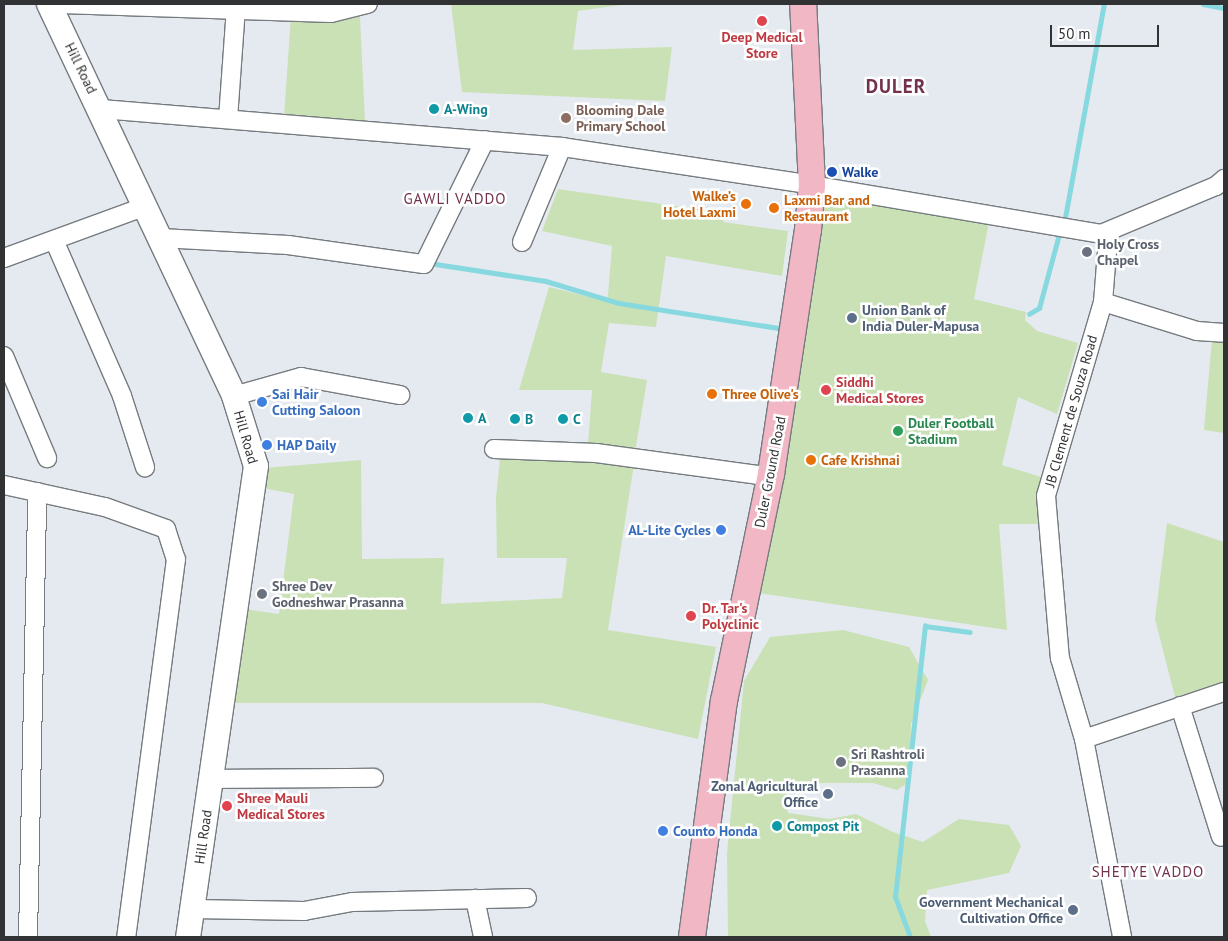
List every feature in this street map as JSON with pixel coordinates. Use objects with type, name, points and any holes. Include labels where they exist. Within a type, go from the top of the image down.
[{"type":"main road","name":"Duler Ground Road","points":[[692,937],[724,701],[771,474],[801,289],[812,185],[803,4]]},
{"type":"street","name":"Hill Road","points":[[49,4],[162,238],[234,396],[256,466],[188,937]]},
{"type":"street","points":[[61,4],[236,8],[331,13],[368,4]]},
{"type":"street","points":[[228,119],[236,8]]},
{"type":"street","points":[[101,109],[562,147],[812,185],[1101,234],[1216,186],[1224,179]]},
{"type":"street","points":[[162,238],[288,245],[424,264],[485,140]]},
{"type":"street","points":[[522,242],[562,147]]},
{"type":"street","points":[[4,258],[146,206]]},
{"type":"street","name":"JB Clement de Souza Road","points":[[1101,234],[1108,239],[1109,245],[1103,302],[1046,496],[1060,658],[1084,739],[1122,937]]},
{"type":"street","points":[[54,240],[122,396],[145,467]]},
{"type":"street","points":[[1103,302],[1197,331],[1224,333]]},
{"type":"street","points":[[4,356],[47,458]]},
{"type":"street","points":[[234,396],[301,377],[400,395]]},
{"type":"street","points":[[494,448],[596,454],[758,475],[771,474]]},
{"type":"street","points":[[4,485],[105,507],[166,529],[176,559],[126,937]]},
{"type":"street","points":[[28,937],[37,492]]},
{"type":"street","points":[[1084,739],[1224,692]]},
{"type":"street","points":[[1180,706],[1222,837]]},
{"type":"street","points":[[212,779],[374,778]]},
{"type":"street","points":[[193,909],[304,911],[352,902],[527,898]]},
{"type":"street","points":[[475,899],[483,937]]},
{"type":"green space","points":[[451,4],[629,4],[578,11],[573,50],[672,47],[665,101],[462,92]]},
{"type":"green space","points":[[291,16],[360,17],[365,122],[284,117]]},
{"type":"green space","points":[[558,189],[725,213],[723,222],[788,231],[782,276],[666,256],[656,327],[609,323],[601,372],[647,380],[635,452],[588,445],[592,390],[519,390],[549,287],[606,301],[608,295],[612,246],[542,231]]},
{"type":"green space","name":"Duler Football Stadium","points":[[821,192],[989,222],[974,299],[1026,312],[1025,320],[1037,331],[1078,343],[1057,414],[1018,397],[1002,465],[1041,477],[1040,524],[999,524],[1007,630],[759,593]]},
{"type":"green space","points":[[1224,338],[1224,433],[1204,430],[1212,339]]},
{"type":"green space","points":[[591,457],[634,464],[608,630],[716,647],[698,739],[542,703],[233,703],[243,609],[279,614],[294,494],[263,488],[264,468],[361,460],[362,559],[444,558],[441,604],[562,598],[567,558],[497,558],[496,498],[500,458]]},
{"type":"green space","points":[[1167,523],[1224,542],[1224,683],[1175,697],[1155,619]]},
{"type":"green space","points":[[843,630],[909,647],[928,680],[911,724],[910,781],[897,790],[873,783],[818,783],[787,794],[788,813],[830,819],[856,814],[893,832],[923,842],[959,819],[1009,825],[1021,846],[1009,873],[927,890],[925,921],[931,937],[728,937],[727,853],[744,681],[770,637]]},
{"type":"waterway","points":[[1065,218],[1104,4]]},
{"type":"waterway","points":[[1203,4],[1224,8]]},
{"type":"waterway","points":[[1029,314],[1039,308],[1058,238]]},
{"type":"waterway","points":[[429,263],[546,281],[619,303],[785,329]]},
{"type":"waterway","points":[[910,937],[895,897],[925,626],[970,632]]},
{"type":"place","name":"Deep Medical Store","points":[[762,21]]},
{"type":"place","name":"A-Wing","points":[[434,109]]},
{"type":"place","name":"Blooming Dale Primary School","points":[[566,118]]},
{"type":"place","name":"Walke","points":[[832,172]]},
{"type":"place","name":"Walke’s Hotel Laxmi","points":[[746,204]]},
{"type":"place","name":"Laxmi Bar and Restaurant","points":[[774,208]]},
{"type":"place","name":"Holy Cross Chapel","points":[[1087,252]]},
{"type":"place","name":"Union Bank of India Duler-Mapusa","points":[[852,318]]},
{"type":"place","name":"Siddhi Medical Stores","points":[[826,390]]},
{"type":"place","name":"Three Olive's","points":[[712,394]]},
{"type":"place","name":"Sai Hair Cutting Saloon","points":[[262,402]]},
{"type":"place","name":"A","points":[[468,418]]},
{"type":"place","name":"B","points":[[515,419]]},
{"type":"place","name":"C","points":[[563,419]]},
{"type":"place","name":"Duler Football Stadium","points":[[898,431]]},
{"type":"place","name":"HAP Daily","points":[[267,445]]},
{"type":"place","name":"Cafe Krishnai","points":[[811,460]]},
{"type":"place","name":"AL-Lite Cycles","points":[[721,530]]},
{"type":"place","name":"Shree Dev Godneshwar Prasanna","points":[[262,594]]},
{"type":"place","name":"Dr. Tar's Polyclinic","points":[[691,616]]},
{"type":"place","name":"Sri Rashtroli Prasanna","points":[[841,762]]},
{"type":"place","name":"Zonal Agricultural Office","points":[[828,794]]},
{"type":"place","name":"Shree Mauli Medical Stores","points":[[227,806]]},
{"type":"place","name":"Compost Pit","points":[[777,826]]},
{"type":"place","name":"Counto Honda","points":[[663,831]]},
{"type":"place","name":"Government Mechanical Cultivation Office","points":[[1073,910]]},
{"type":"district","name":"DULER","points":[[896,87]]},
{"type":"district","name":"GAWLI VADDO","points":[[455,199]]},
{"type":"district","name":"SHETYE VADDO","points":[[1148,872]]}]
